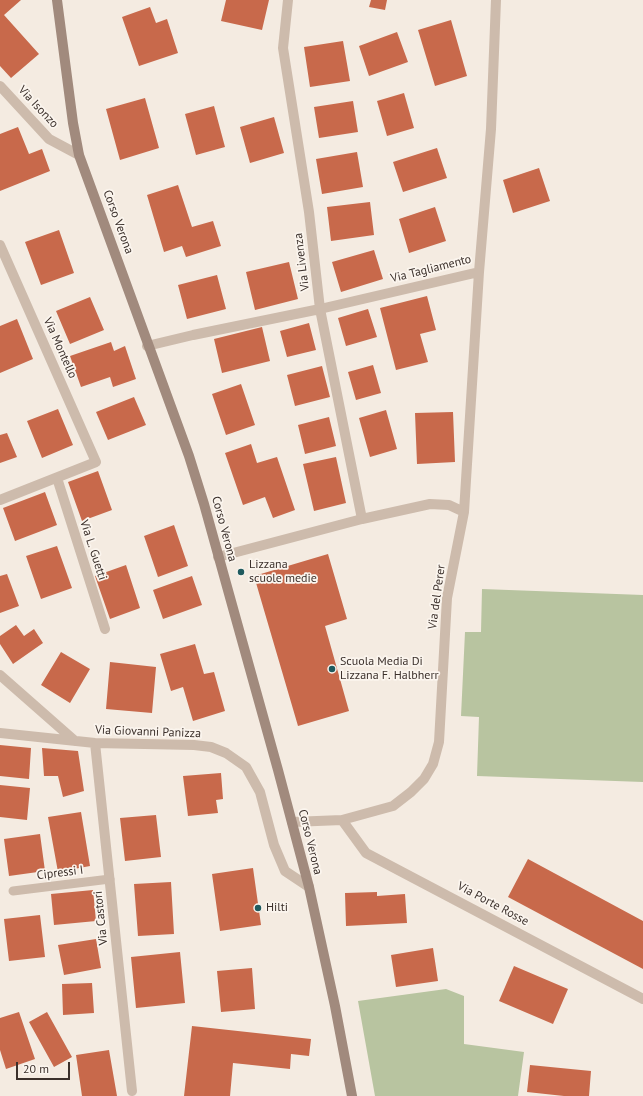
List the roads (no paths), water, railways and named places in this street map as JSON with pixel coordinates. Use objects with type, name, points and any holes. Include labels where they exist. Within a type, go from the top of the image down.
[{"type":"main road","name":"Corso Verona","points":[[57,0],[73,123],[80,155],[189,456],[204,504],[292,822],[335,1006],[352,1096]]},
{"type":"street","name":"Via Livenza","points":[[288,0],[283,48],[309,212],[320,309],[362,519]]},
{"type":"street","name":"Via Tagliamento","points":[[148,346],[193,335],[320,309],[480,272],[491,129],[496,0]]},
{"type":"street","name":"Via Isonzo","points":[[0,86],[49,139],[80,155]]},
{"type":"street","name":"Via Montello","points":[[0,245],[96,462],[57,478]]},
{"type":"street","name":"Via del Perer","points":[[292,822],[342,820],[393,806],[420,784],[433,764],[439,742],[447,598],[464,512],[480,272]]},
{"type":"street","points":[[0,500],[57,478]]},
{"type":"street","name":"Via L. Guetti","points":[[57,478],[104,629]]},
{"type":"street","points":[[218,557],[362,519],[430,504],[449,505],[464,512]]},
{"type":"street","points":[[0,675],[76,741]]},
{"type":"street","name":"Via Giovanni Panizza","points":[[0,732],[95,743],[210,747],[226,752],[246,767],[260,792],[274,845],[285,871],[308,887]]},
{"type":"street","name":"Via Castori","points":[[95,743],[132,1091]]},
{"type":"street","name":"Via Porte Rosse","points":[[342,820],[366,853],[643,999]]},
{"type":"lane","name":"Cipressi I","points":[[13,891],[110,879]]},
{"type":"place","name":"Lizzana scuole medie","points":[[241,572]]},
{"type":"place","name":"Scuola Media Di Lizzana F. Halbherr","points":[[332,669]]},
{"type":"place","name":"Hilti","points":[[258,908]]}]
